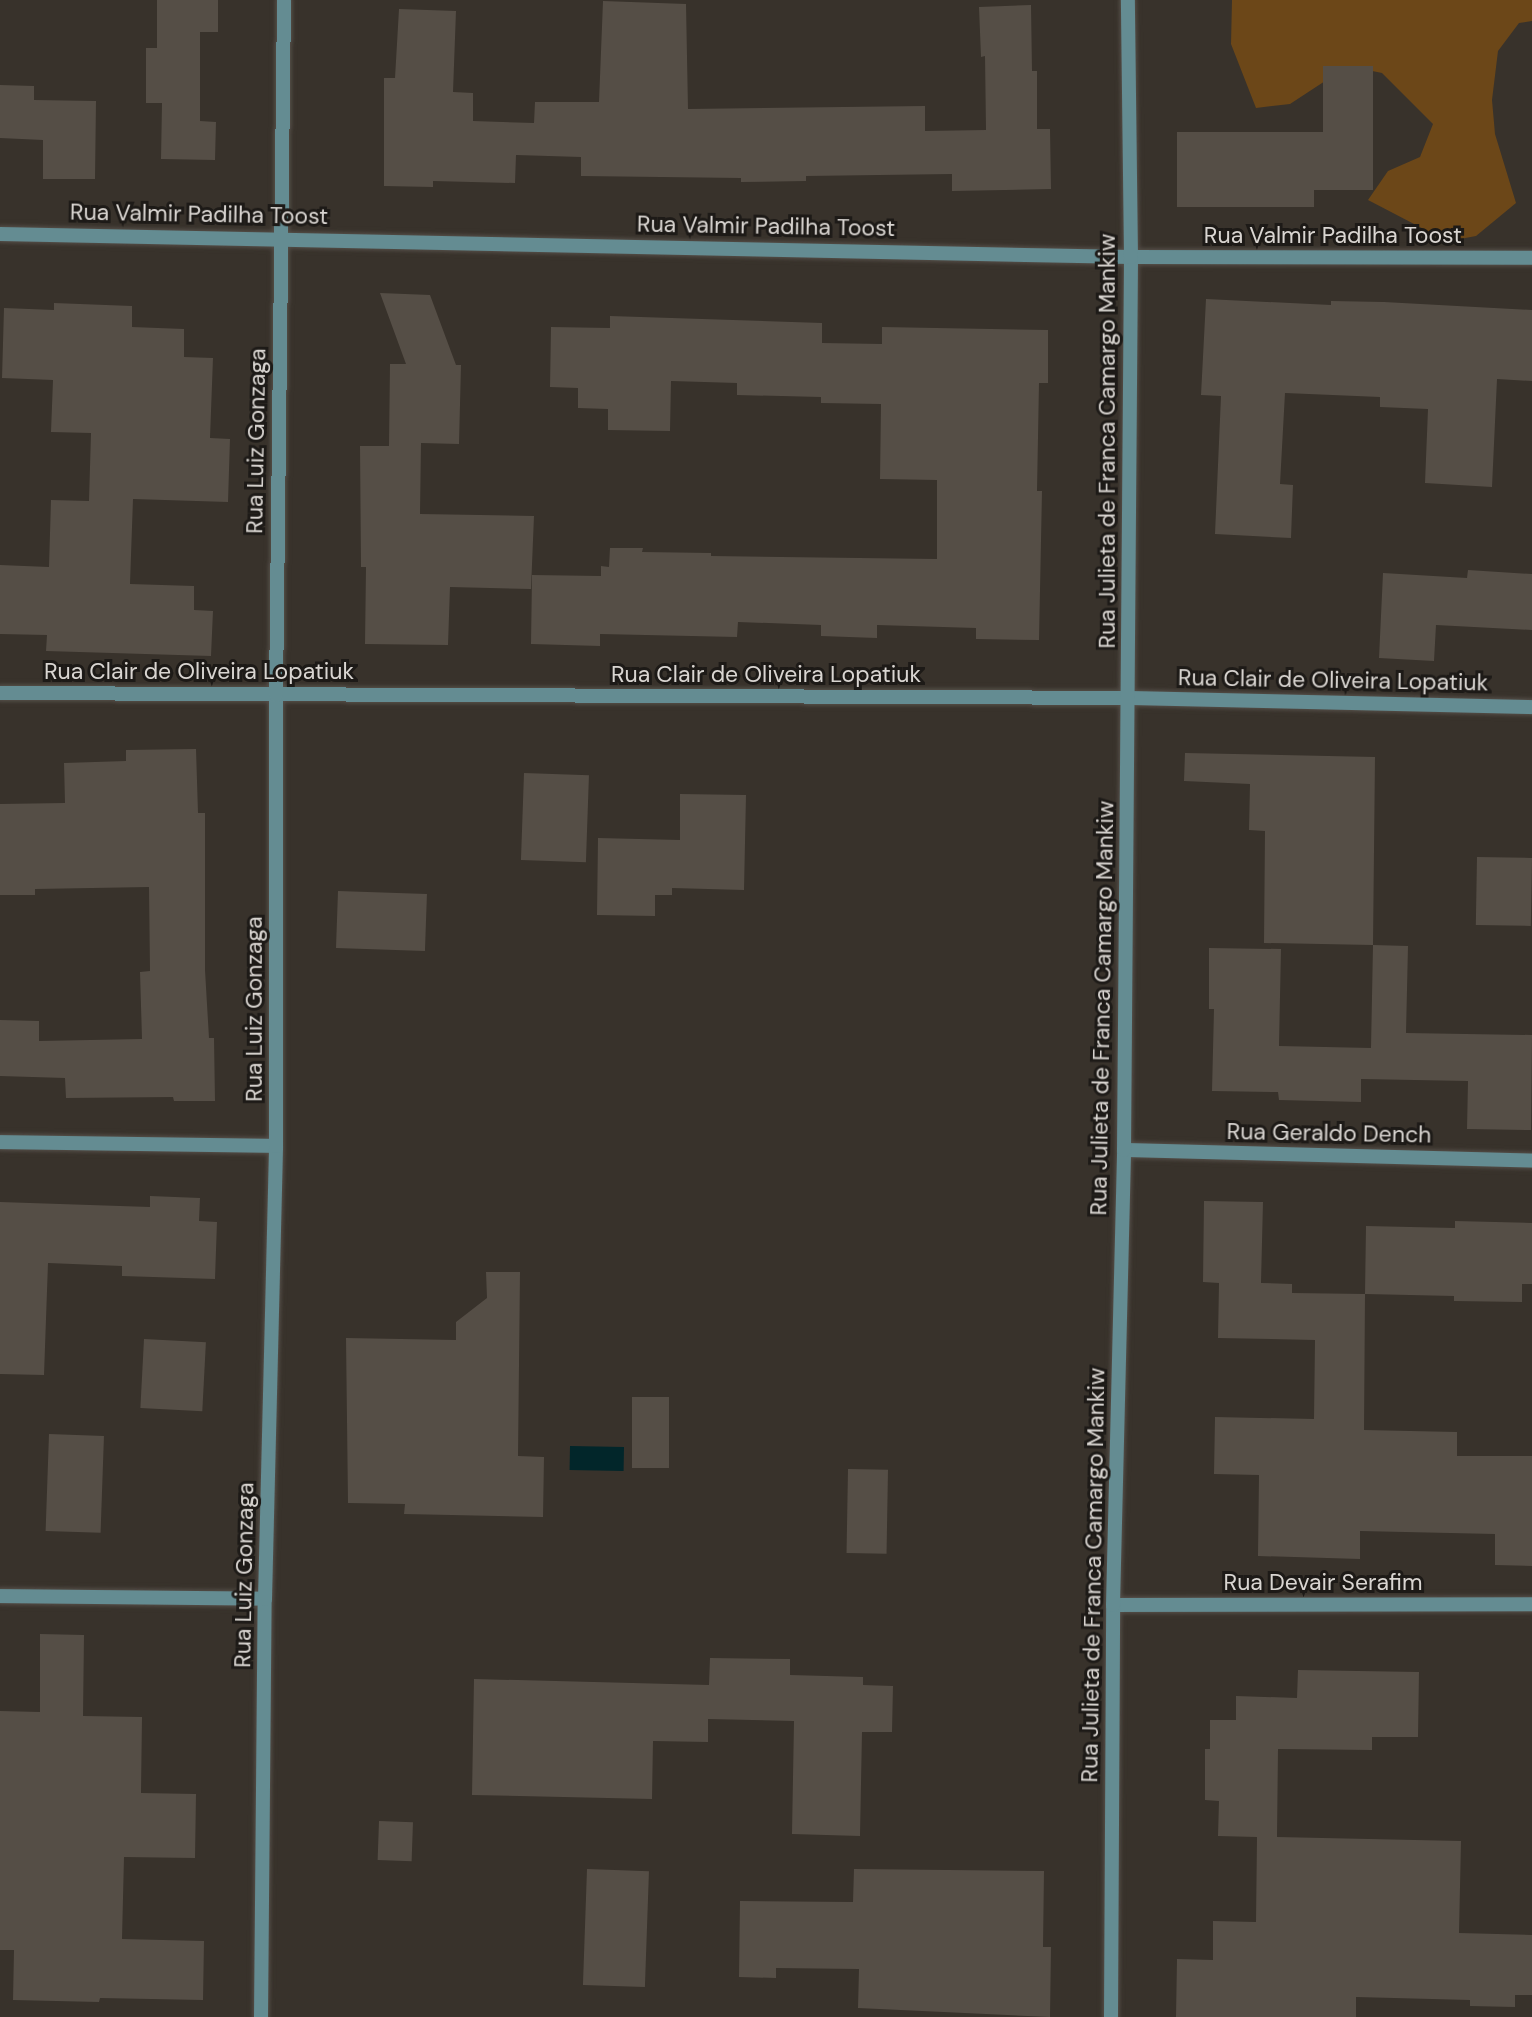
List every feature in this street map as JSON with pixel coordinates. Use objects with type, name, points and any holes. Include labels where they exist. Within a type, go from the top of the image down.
[{"type":"street","name":"Rua Luiz Gonzaga","points":[[261,2017],[265,1599],[276,1146],[276,695],[284,0]]},
{"type":"street","name":"Rua Julieta de Franca Camargo Mankiw","points":[[1111,2017],[1113,1605],[1124,1150],[1131,257],[1128,0]]},
{"type":"street","name":"Rua Valmir Padilha Toost","points":[[0,234],[1131,257],[1532,258]]},
{"type":"street","name":"Rua Clair de Oliveira Lopatiuk","points":[[0,693],[1127,698],[1532,707]]},
{"type":"street","points":[[0,1142],[276,1146]]},
{"type":"street","name":"Rua Geraldo Dench","points":[[1124,1150],[1532,1161]]},
{"type":"street","points":[[0,1596],[265,1599]]},
{"type":"street","name":"Rua Devair Serafim","points":[[1113,1605],[1532,1604]]},
{"type":"shaded area","points":[[1232,0],[1532,0],[1532,21],[1519,23],[1498,51],[1492,100],[1495,134],[1516,203],[1476,236],[1460,239],[1439,237],[1368,200],[1388,171],[1420,157],[1433,124],[1382,73],[1348,66],[1290,104],[1256,108],[1231,44]]},
{"type":"water","points":[[570,1446],[624,1447],[624,1471],[570,1470]]},
{"type":"building","points":[[157,0],[218,0],[218,32],[200,32],[200,121],[216,122],[215,160],[161,159],[162,103],[146,103],[146,48],[157,48]]},
{"type":"building","points":[[603,1],[686,4],[688,109],[925,106],[925,131],[986,130],[985,56],[981,57],[979,7],[1031,5],[1032,71],[1037,71],[1037,129],[1050,129],[1051,189],[952,191],[952,174],[806,176],[806,181],[741,182],[741,178],[581,176],[581,157],[516,155],[515,183],[433,181],[433,187],[384,186],[384,78],[395,78],[399,9],[456,11],[453,92],[473,93],[473,121],[534,123],[535,102],[599,102]]},
{"type":"building","points":[[1323,66],[1373,66],[1373,190],[1314,190],[1314,207],[1177,207],[1177,132],[1323,132]]},
{"type":"building","points":[[0,85],[34,86],[34,100],[96,101],[95,179],[43,179],[43,140],[0,138]]},
{"type":"building","points":[[380,293],[430,295],[456,365],[461,365],[459,444],[421,443],[420,514],[534,516],[531,589],[450,587],[448,645],[365,644],[366,567],[361,567],[360,446],[389,446],[390,364],[406,364]]},
{"type":"building","points":[[1206,299],[1331,305],[1331,301],[1384,302],[1532,310],[1532,381],[1497,379],[1492,487],[1425,483],[1428,409],[1380,407],[1380,397],[1285,393],[1280,484],[1293,485],[1291,538],[1215,534],[1221,396],[1201,395]]},
{"type":"building","points":[[54,303],[132,306],[132,327],[184,329],[184,357],[213,358],[210,438],[230,439],[228,502],[133,499],[130,584],[194,586],[194,610],[213,611],[211,656],[46,651],[47,635],[0,634],[0,565],[49,567],[51,500],[89,501],[91,433],[51,432],[53,380],[2,378],[4,308],[54,310]]},
{"type":"building","points":[[610,316],[822,323],[822,343],[882,344],[882,327],[1048,330],[1048,383],[1039,383],[1037,491],[1042,491],[1039,640],[976,639],[976,628],[877,625],[877,638],[821,636],[821,625],[738,622],[737,637],[600,634],[600,646],[531,644],[532,575],[601,576],[601,566],[609,567],[610,548],[643,548],[642,552],[711,553],[711,556],[937,559],[937,480],[880,479],[881,404],[821,403],[821,397],[737,395],[737,383],[671,381],[670,431],[608,430],[608,409],[578,408],[578,388],[550,387],[551,327],[610,328]]},
{"type":"building","points":[[1468,570],[1532,574],[1532,630],[1436,625],[1434,661],[1379,658],[1383,573],[1467,578]]},
{"type":"building","points":[[196,749],[198,813],[205,813],[205,970],[209,1038],[214,1038],[215,1101],[174,1101],[173,1097],[66,1098],[65,1078],[0,1076],[0,1020],[39,1021],[39,1041],[142,1039],[140,972],[150,971],[149,887],[35,889],[35,895],[0,895],[0,804],[65,803],[64,763],[126,761],[126,750]]},
{"type":"building","points":[[1185,753],[1375,757],[1373,945],[1264,943],[1265,831],[1249,830],[1250,784],[1184,781]]},
{"type":"building","points":[[524,773],[589,775],[586,862],[521,860]]},
{"type":"building","points":[[680,794],[746,795],[744,890],[672,888],[672,895],[655,895],[655,916],[597,915],[598,838],[680,840]]},
{"type":"building","points":[[1477,857],[1532,858],[1531,926],[1476,925]]},
{"type":"building","points":[[338,891],[427,894],[425,951],[336,948]]},
{"type":"building","points":[[1373,945],[1408,946],[1406,1033],[1532,1035],[1531,1130],[1467,1129],[1468,1081],[1361,1079],[1361,1102],[1279,1100],[1278,1092],[1212,1091],[1214,1009],[1209,1009],[1209,948],[1281,949],[1279,1046],[1371,1048]]},
{"type":"building","points":[[150,1196],[200,1198],[199,1221],[217,1222],[215,1279],[122,1276],[122,1266],[48,1263],[44,1375],[0,1374],[0,1202],[150,1207]]},
{"type":"building","points":[[1204,1201],[1263,1202],[1261,1283],[1292,1284],[1292,1293],[1365,1294],[1364,1430],[1457,1432],[1457,1456],[1532,1456],[1532,1566],[1495,1565],[1495,1534],[1360,1531],[1360,1559],[1258,1556],[1259,1475],[1214,1474],[1215,1417],[1314,1419],[1315,1340],[1218,1338],[1219,1283],[1203,1282]]},
{"type":"building","points":[[1455,1221],[1532,1223],[1532,1284],[1522,1284],[1522,1302],[1454,1301],[1454,1296],[1365,1294],[1366,1226],[1455,1228]]},
{"type":"building","points":[[486,1272],[520,1272],[518,1456],[544,1457],[543,1517],[404,1514],[405,1504],[348,1503],[346,1338],[456,1340],[456,1322],[487,1298]]},
{"type":"building","points":[[144,1339],[206,1342],[202,1411],[140,1408]]},
{"type":"building","points":[[632,1397],[669,1397],[669,1468],[632,1468]]},
{"type":"building","points":[[49,1434],[104,1436],[101,1533],[46,1531]]},
{"type":"building","points":[[848,1469],[888,1470],[887,1554],[847,1553]]},
{"type":"building","points":[[40,1634],[84,1635],[83,1716],[142,1717],[141,1793],[196,1794],[195,1858],[124,1857],[122,1939],[204,1941],[203,2000],[13,2000],[14,1950],[0,1950],[0,1711],[40,1712]]},
{"type":"building","points":[[710,1658],[790,1659],[790,1675],[863,1677],[863,1685],[893,1686],[892,1732],[862,1732],[860,1836],[792,1834],[794,1721],[708,1719],[708,1742],[653,1741],[652,1799],[472,1795],[474,1679],[709,1685]]},
{"type":"building","points":[[1298,1670],[1419,1672],[1418,1737],[1372,1737],[1372,1750],[1278,1749],[1277,1837],[1461,1841],[1459,1933],[1532,1935],[1532,1995],[1515,1995],[1515,2007],[1470,2006],[1470,2000],[1356,1997],[1356,2017],[1176,2017],[1177,1959],[1213,1960],[1213,1921],[1256,1922],[1257,1837],[1218,1836],[1219,1801],[1205,1800],[1205,1749],[1210,1749],[1210,1720],[1236,1720],[1236,1696],[1297,1698]]},
{"type":"building","points":[[379,1821],[413,1822],[412,1861],[378,1860]]},
{"type":"building","points":[[587,1869],[649,1871],[645,1987],[583,1985]]},
{"type":"building","points":[[854,1869],[1044,1871],[1043,1947],[1051,1947],[1050,2017],[858,2008],[859,1969],[776,1968],[776,1978],[739,1977],[740,1901],[853,1902]]}]
